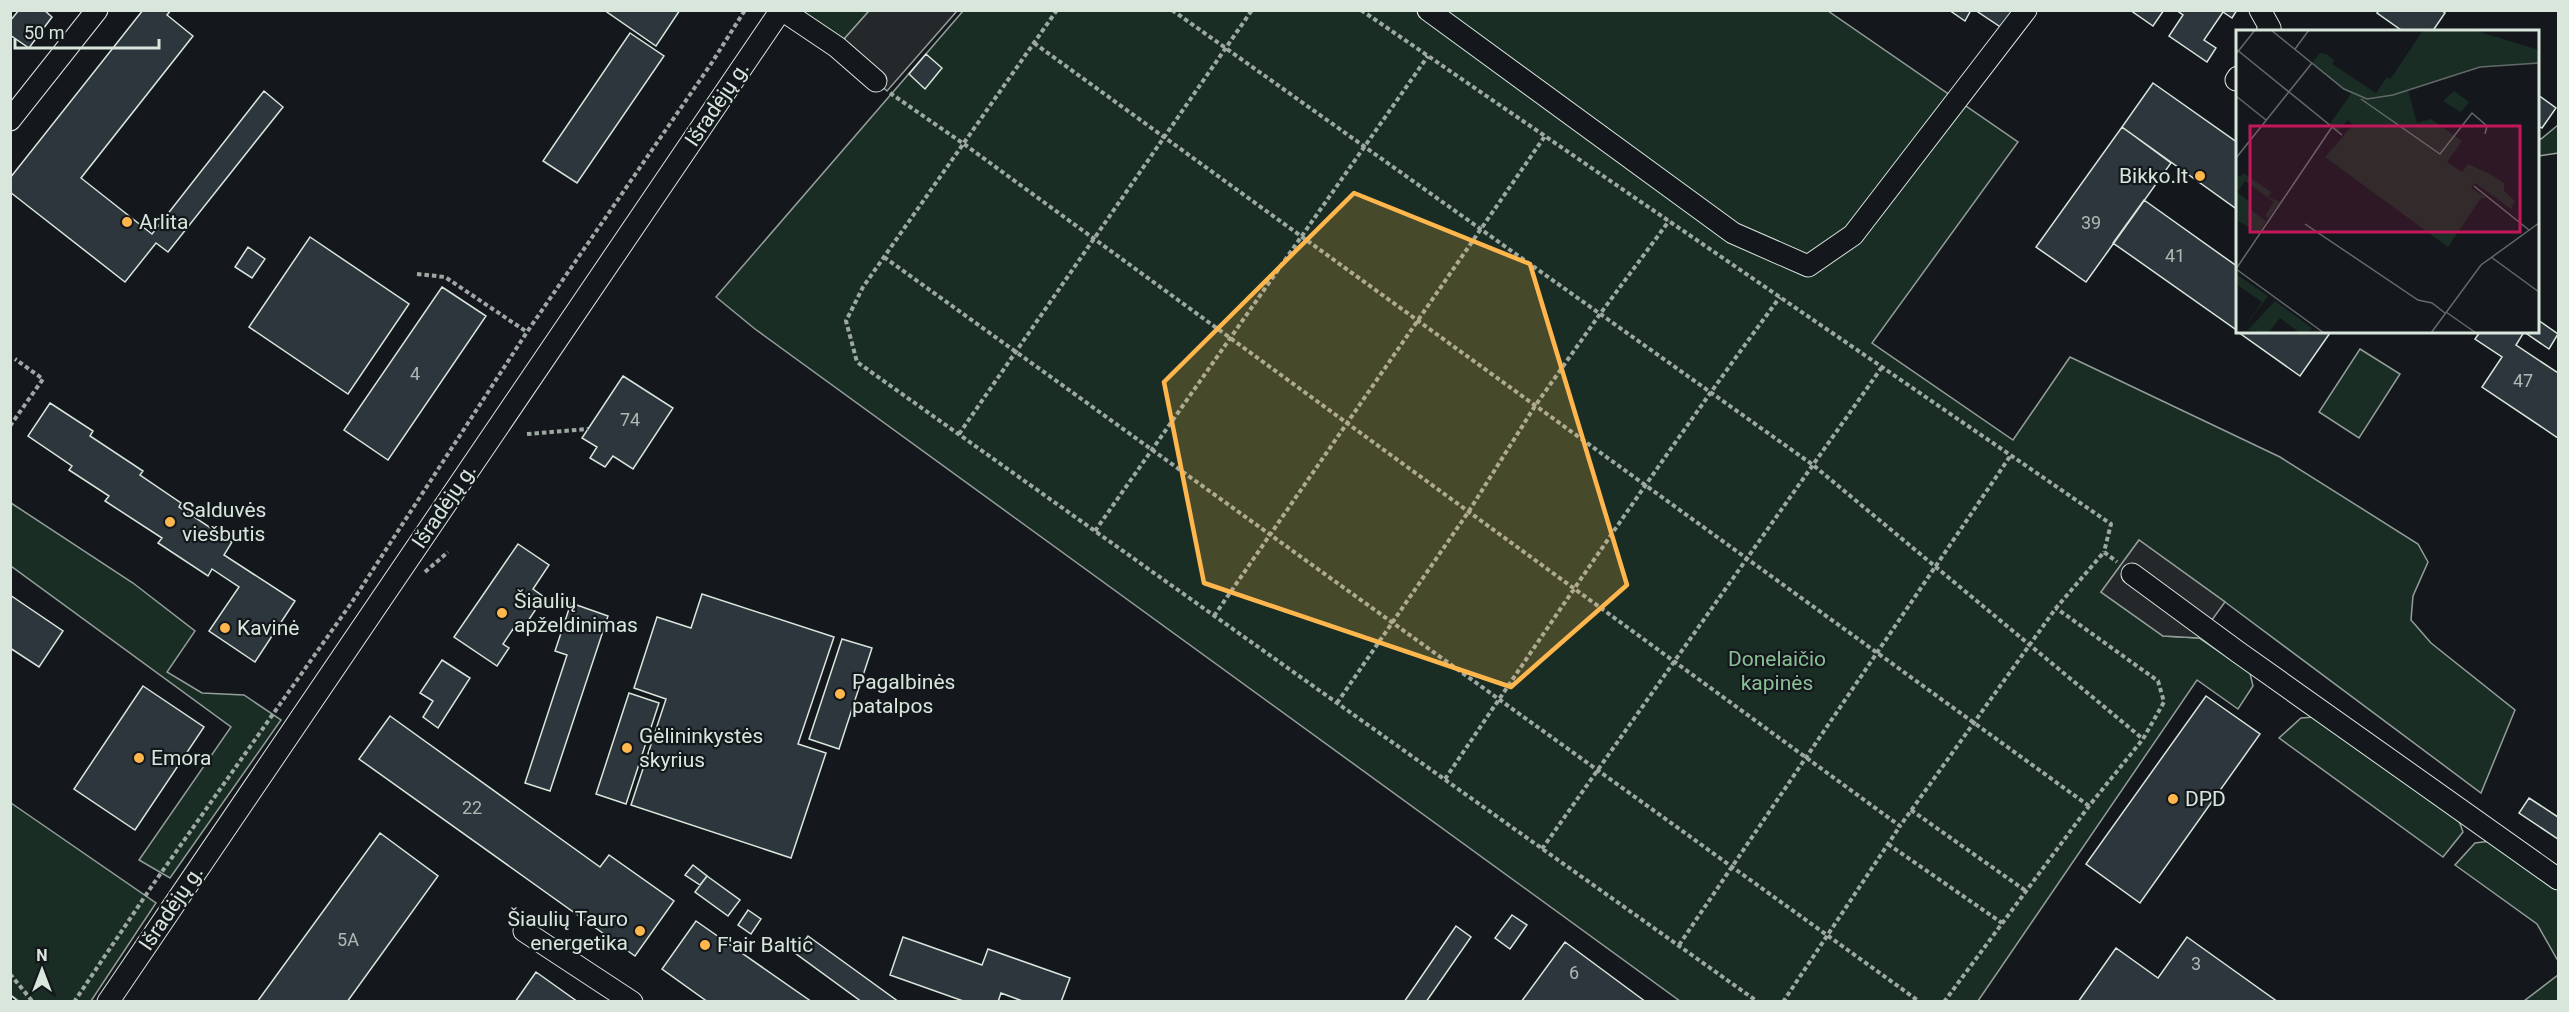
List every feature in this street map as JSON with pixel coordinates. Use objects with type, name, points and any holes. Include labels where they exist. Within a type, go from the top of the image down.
[{"type":"street","points":[[10,120],[97,10]]},
{"type":"street","points":[[781,10],[837,47],[876,81]]},
{"type":"street","name":"Išradėjų g.","points":[[108,1002],[781,10]]},
{"type":"street","points":[[1428,10],[1733,233],[1808,266],[1853,235],[2026,10]]},
{"type":"street","points":[[2260,10],[2269,30]]},
{"type":"street","points":[[2132,574],[2238,652],[2559,879]]},
{"type":"street","points":[[524,931],[632,1002]]},
{"type":"path","points":[[75,1002],[160,873],[352,602],[527,332],[711,64],[745,10]]},
{"type":"path","points":[[1057,10],[864,287],[846,321],[857,362],[1758,1002]]},
{"type":"path","points":[[1172,10],[1813,465],[2143,740]]},
{"type":"path","points":[[959,434],[1252,10]]},
{"type":"path","points":[[1362,10],[2111,524],[2103,552],[2029,644],[1887,844],[1783,1002]]},
{"type":"path","points":[[1034,43],[2089,806]]},
{"type":"path","points":[[1095,531],[1428,56]]},
{"type":"path","points":[[876,81],[1900,826]]},
{"type":"path","points":[[1214,616],[1545,136]]},
{"type":"path","points":[[1337,703],[1469,511],[1536,406],[1669,221]]},
{"type":"path","points":[[884,257],[1920,1002]]},
{"type":"path","points":[[417,274],[445,277],[527,332]]},
{"type":"path","points":[[1445,780],[1573,588],[1710,392],[1780,297]]},
{"type":"path","points":[[10,426],[43,379],[15,359]]},
{"type":"path","points":[[1542,849],[1882,367]]},
{"type":"path","points":[[527,434],[588,429]]},
{"type":"path","points":[[1679,945],[2011,455]]},
{"type":"path","points":[[2103,552],[2132,574]]},
{"type":"path","points":[[1944,1002],[2089,806],[2143,740],[2164,702],[2158,681],[2056,608]]},
{"type":"path","points":[[1911,810],[2026,891]]},
{"type":"path","points":[[1887,844],[2002,923]]},
{"type":"path","points":[[10,974],[33,1002]]},
{"type":"highlighted area","points":[[1354,193],[1530,264],[1627,585],[1511,687],[1204,583],[1164,382]]},
{"type":"green space","points":[[782,11],[869,11],[837,47]]},
{"type":"green space","name":"Donelaičio kapinės","points":[[963,11],[1828,11],[2018,142],[1872,343],[2013,440],[2070,357],[2280,457],[2418,544],[2428,562],[2413,596],[2411,620],[2431,643],[2515,710],[2481,793],[2139,540],[2101,592],[2163,636],[2199,638],[2250,673],[2253,686],[2238,709],[2197,680],[1978,1001],[1680,1001],[755,329],[716,297]]},
{"type":"green space","points":[[2558,125],[2558,153],[2539,156],[2539,138],[2541,139]]},
{"type":"green space","points":[[2360,349],[2400,374],[2359,438],[2319,412]]},
{"type":"green space","points":[[11,503],[133,583],[195,631],[167,672],[202,693],[244,695],[281,720],[170,878],[139,860],[231,727],[11,566]]},
{"type":"green space","points":[[2315,717],[2458,818],[2463,832],[2443,857],[2279,738],[2301,718]]},
{"type":"green space","points":[[11,803],[156,903],[91,1001],[19,1001],[11,995]]},
{"type":"green space","points":[[2491,841],[2558,890],[2558,961],[2537,924],[2455,865],[2475,843]]},
{"type":"green space","points":[[2558,975],[2558,1001],[2524,1001]]},
{"type":"shaded area","points":[[869,11],[957,11],[887,91],[837,47]]},
{"type":"shaded area","points":[[2139,540],[2225,602],[2199,638],[2163,636],[2101,592]]},
{"type":"building","points":[[19,10],[44,10],[52,17],[29,48],[10,35],[10,21]]},
{"type":"building","points":[[143,10],[171,10],[167,15],[193,36],[81,178],[152,234],[264,91],[283,107],[168,252],[156,243],[125,282],[10,192],[10,178]]},
{"type":"building","points":[[604,10],[680,10],[656,46]]},
{"type":"building","points":[[1949,10],[1971,10],[1965,21]]},
{"type":"building","points":[[1975,10],[2013,10],[2002,28]]},
{"type":"building","points":[[2130,10],[2164,10],[2153,26]]},
{"type":"building","points":[[2176,10],[2237,10],[2232,18],[2223,12],[2204,40],[2216,48],[2207,62],[2169,36],[2183,15]]},
{"type":"building","points":[[2379,10],[2441,10],[2445,13],[2433,30],[2401,30],[2377,13]]},
{"type":"building","points":[[630,33],[664,56],[577,183],[543,161]]},
{"type":"building","points":[[926,54],[942,68],[925,89],[909,74]]},
{"type":"building","points":[[2153,83],[2236,142],[2236,209],[2122,127]]},
{"type":"building","points":[[2539,96],[2556,108],[2542,128],[2539,126]]},
{"type":"building","points":[[2122,127],[2171,163],[2086,282],[2036,247]]},
{"type":"building","points":[[2144,200],[2236,266],[2236,330],[2113,243]]},
{"type":"building","points":[[310,237],[409,304],[348,394],[249,327]]},
{"type":"building","points":[[248,247],[265,259],[252,278],[235,267]]},
{"type":"building","points":[[442,287],[486,316],[388,460],[344,430]]},
{"type":"building","points":[[2539,321],[2558,334],[2549,349],[2525,333],[2539,333]]},
{"type":"building","points":[[2239,333],[2330,333],[2300,376]]},
{"type":"building","points":[[2479,333],[2523,333],[2516,345],[2558,373],[2558,438],[2482,387],[2502,357],[2475,339]]},
{"type":"building","points":[[623,376],[673,408],[633,469],[613,456],[605,467],[590,458],[597,447],[582,438]]},
{"type":"building","name":"Salduvės viešbutis","points":[[50,403],[93,431],[90,436],[143,471],[140,475],[181,503],[179,507],[232,542],[224,555],[295,601],[255,662],[209,631],[239,587],[212,569],[208,576],[158,543],[162,538],[105,501],[109,496],[69,470],[72,466],[28,436]]},
{"type":"building","name":"Šiaulių apželdinimas","points":[[518,544],[549,565],[533,589],[544,597],[520,633],[513,629],[503,644],[509,648],[497,666],[454,637]]},
{"type":"building","points":[[702,594],[834,637],[798,744],[826,753],[791,858],[631,805],[666,699],[634,688],[657,617],[691,628]]},
{"type":"building","points":[[10,595],[63,631],[39,667],[10,648]]},
{"type":"building","points":[[571,603],[608,616],[550,791],[525,783],[567,655],[555,651]]},
{"type":"building","name":"Pagalbinės patalpos","points":[[842,639],[872,648],[839,749],[809,739]]},
{"type":"building","points":[[442,660],[470,678],[438,728],[423,717],[433,701],[420,693]]},
{"type":"building","name":"Emora","points":[[143,686],[204,727],[135,830],[74,789]]},
{"type":"building","name":"Gėlininkystės skyrius","points":[[629,693],[659,703],[626,804],[596,794]]},
{"type":"building","name":"DPD","points":[[2206,696],[2260,734],[2140,903],[2086,864]]},
{"type":"building","points":[[390,716],[600,867],[609,855],[674,901],[635,956],[359,759]]},
{"type":"building","points":[[2529,798],[2558,817],[2558,839],[2519,813]]},
{"type":"building","points":[[380,833],[438,876],[347,1002],[257,1002]]},
{"type":"building","points":[[693,865],[707,876],[700,885],[685,875]]},
{"type":"building","points":[[707,876],[740,900],[728,916],[695,892]]},
{"type":"building","points":[[748,910],[761,919],[751,934],[738,925]]},
{"type":"building","points":[[1512,915],[1527,925],[1510,949],[1495,938]]},
{"type":"building","name":"F'air Baltic","points":[[696,921],[812,1002],[708,1002],[662,969]]},
{"type":"building","points":[[1456,926],[1471,937],[1426,1002],[1404,1002]]},
{"type":"building","points":[[808,936],[899,1002],[862,1002],[795,953]]},
{"type":"building","points":[[903,937],[982,965],[988,949],[1070,978],[1061,1002],[1025,1002],[1001,993],[998,1002],[966,1002],[890,975]]},
{"type":"building","points":[[2187,937],[2278,1002],[2078,1002],[2116,948],[2158,978]]},
{"type":"building","points":[[1565,942],[1646,1002],[1521,1002]]},
{"type":"building","points":[[536,972],[578,1002],[515,1002]]},
{"type":"fence","points":[[10,995],[19,1002]]},
{"type":"place","name":"Bikko.lt","points":[[2200,176]]},
{"type":"place","name":"Arlita","points":[[127,222]]},
{"type":"place","name":"Salduvės viešbutis","points":[[170,522]]},
{"type":"place","name":"Šiaulių apželdinimas","points":[[502,613]]},
{"type":"place","name":"Kavinė","points":[[225,628]]},
{"type":"place","name":"Pagalbinės patalpos","points":[[840,694]]},
{"type":"place","name":"Gėlininkystės skyrius","points":[[627,748]]},
{"type":"place","name":"Emora","points":[[139,758]]},
{"type":"place","name":"DPD","points":[[2173,799]]},
{"type":"place","name":"Šiaulių Tauro energetika","points":[[640,931]]},
{"type":"place","name":"F'air Baltic","points":[[705,945]]}]
